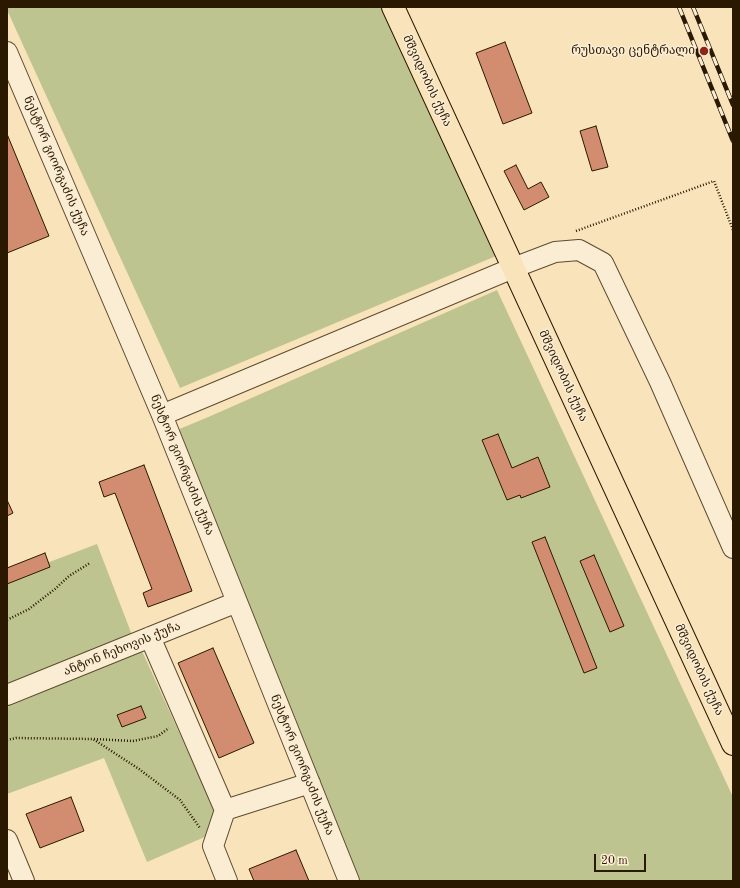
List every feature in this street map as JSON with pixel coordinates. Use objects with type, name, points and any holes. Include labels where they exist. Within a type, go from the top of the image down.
[{"type":"main road","name":"მშვიდობის ქუჩა","points":[[393,7],[733,744]]},
{"type":"street","name":"ნესტორ გიორგაძის ქუჩა","points":[[7,52],[162,415],[349,881]]},
{"type":"street","points":[[162,415],[513,268],[555,252],[579,250],[603,263],[660,382],[733,548]]},
{"type":"street","name":"ანტონ ჩეხოვის ქუჩა","points":[[7,695],[237,602]]},
{"type":"street","points":[[150,637],[225,810],[213,846],[227,881]]},
{"type":"street","points":[[225,810],[310,783]]},
{"type":"street","points":[[7,840],[24,881]]},
{"type":"path","points":[[574,231],[714,181],[733,230]]},
{"type":"path","points":[[7,620],[29,608],[55,589],[69,576],[90,563]]},
{"type":"path","points":[[7,740],[16,738],[93,739],[133,742],[158,736],[185,718]]},
{"type":"path","points":[[93,739],[139,768],[180,800],[213,846]]},
{"type":"green space","points":[[7,7],[381,7],[496,256],[180,388],[7,10]]},
{"type":"green space","points":[[497,290],[733,797],[733,881],[360,881],[177,430]]},
{"type":"green space","points":[[97,544],[132,635],[7,686],[7,578]]},
{"type":"green space","points":[[142,651],[214,809],[207,836],[147,862],[104,758],[7,794],[7,707]]},
{"type":"building","points":[[505,42],[532,113],[503,124],[476,53]]},
{"type":"building","points":[[596,126],[608,167],[592,171],[580,131]]},
{"type":"building","points":[[7,134],[49,236],[7,253]]},
{"type":"building","points":[[516,165],[528,189],[541,182],[549,197],[524,210],[504,171]]},
{"type":"building","points":[[498,434],[512,468],[538,457],[550,487],[521,498],[520,495],[507,500],[482,440]]},
{"type":"building","points":[[144,465],[192,591],[148,607],[143,593],[152,589],[115,493],[104,497],[99,482]]},
{"type":"building","points":[[7,500],[13,513],[7,516]]},
{"type":"building","points":[[545,537],[597,668],[584,673],[532,542]]},
{"type":"building","points":[[45,553],[50,567],[7,584],[7,568]]},
{"type":"building","points":[[594,555],[624,626],[610,632],[580,561]]},
{"type":"building","points":[[213,648],[254,743],[219,758],[178,663]]},
{"type":"building","points":[[141,706],[146,718],[122,727],[117,715]]},
{"type":"building","points":[[71,797],[84,831],[40,848],[26,814]]},
{"type":"building","points":[[296,850],[309,881],[254,881],[249,869]]},
{"type":"railway","points":[[679,7],[733,141]]},
{"type":"railway","points":[[693,7],[733,105]]},
{"type":"place","name":"რუსთავი ცენტრალი","points":[[704,51]]}]
